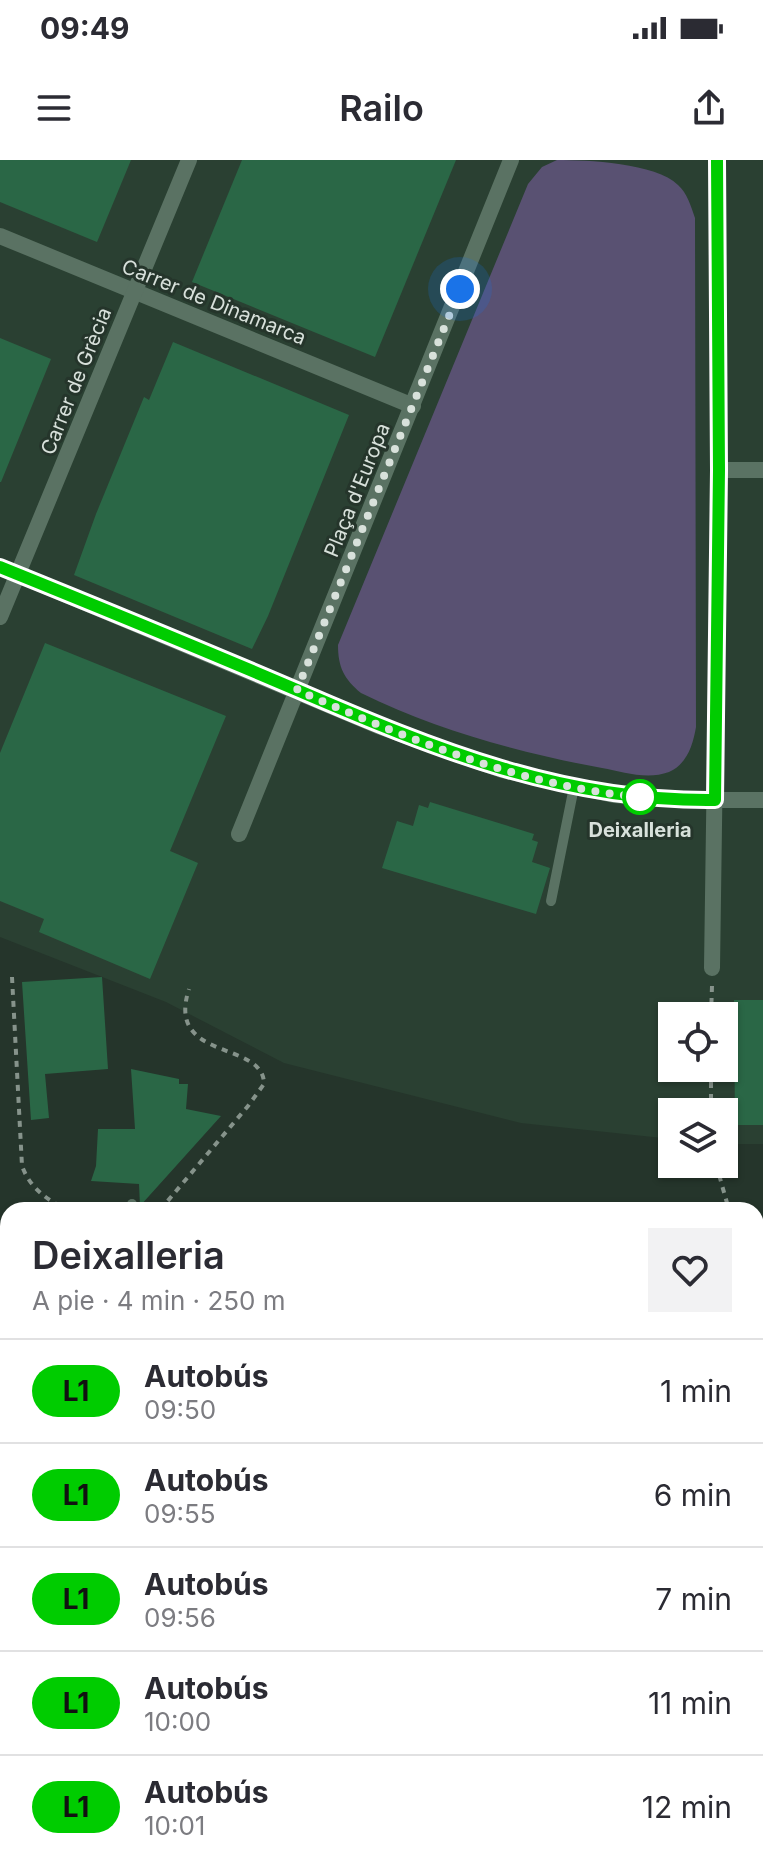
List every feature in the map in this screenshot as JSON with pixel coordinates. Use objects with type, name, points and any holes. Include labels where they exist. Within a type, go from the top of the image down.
[{"type":"street","name":"Carrer de Grècia","points":[[0,617],[189,160]]},
{"type":"street","name":"Plaça d'Europa","points":[[239,834],[511,160]]},
{"type":"street","points":[[712,968],[719,470],[717,160]]},
{"type":"street","name":"Carrer de Dinamarca","points":[[0,236],[413,406]]},
{"type":"street","points":[[719,470],[763,470]]},
{"type":"street","points":[[0,567],[378,726],[477,763],[614,795],[763,800]]},
{"type":"lane","points":[[551,901],[574,787]]},
{"type":"path","points":[[711,1002],[712,968]]},
{"type":"path","points":[[12,977],[22,1166],[26,1179],[55,1202]]},
{"type":"path","points":[[167,1202],[264,1084],[261,1070],[253,1064],[190,1029],[183,1009],[189,989]]},
{"type":"path","points":[[720,1178],[727,1202]]},
{"type":"shaded area","points":[[0,160],[763,160],[763,1144],[738,1144],[738,1098],[658,1098],[658,1138],[521,1123],[284,1063],[166,1002],[0,937]]},
{"type":"shaded area","points":[[557,160],[620,164],[654,172],[681,188],[695,218],[696,727],[685,759],[675,769],[661,774],[635,774],[571,762],[449,729],[361,693],[346,677],[339,660],[338,645],[528,184],[542,167]]},
{"type":"building","points":[[0,160],[131,160],[97,242],[0,202]]},
{"type":"building","points":[[242,160],[456,160],[375,357],[192,282]]},
{"type":"building","points":[[0,338],[51,359],[1,482],[0,482]]},
{"type":"building","points":[[173,342],[349,415],[252,649],[74,575],[144,397],[149,400]]},
{"type":"building","points":[[45,643],[226,716],[170,851],[198,863],[150,979],[39,932],[44,919],[0,901],[0,753]]},
{"type":"building","points":[[430,802],[534,834],[532,840],[538,842],[532,862],[550,868],[536,914],[382,868],[397,821],[413,826],[419,805],[428,808]]},
{"type":"building","points":[[102,977],[108,1069],[45,1074],[49,1118],[31,1120],[22,982]]},
{"type":"building","points":[[763,1000],[763,1125],[738,1125],[735,1082],[738,1082],[738,1002],[734,1002]]},
{"type":"building","points":[[131,1069],[179,1079],[179,1084],[188,1084],[186,1109],[221,1116],[144,1202],[140,1202],[139,1184],[91,1181],[96,1166],[98,1129],[135,1129]]},
{"type":"bus line","name":"L1","points":[[0,567],[378,726],[477,763],[614,795],[715,800],[719,470],[717,160]]},
{"type":"place","name":"Deixalleria","points":[[640,797]]},
{"type":"route","points":[[460,289],[297,690],[378,726],[477,763],[561,785],[640,797]]}]
